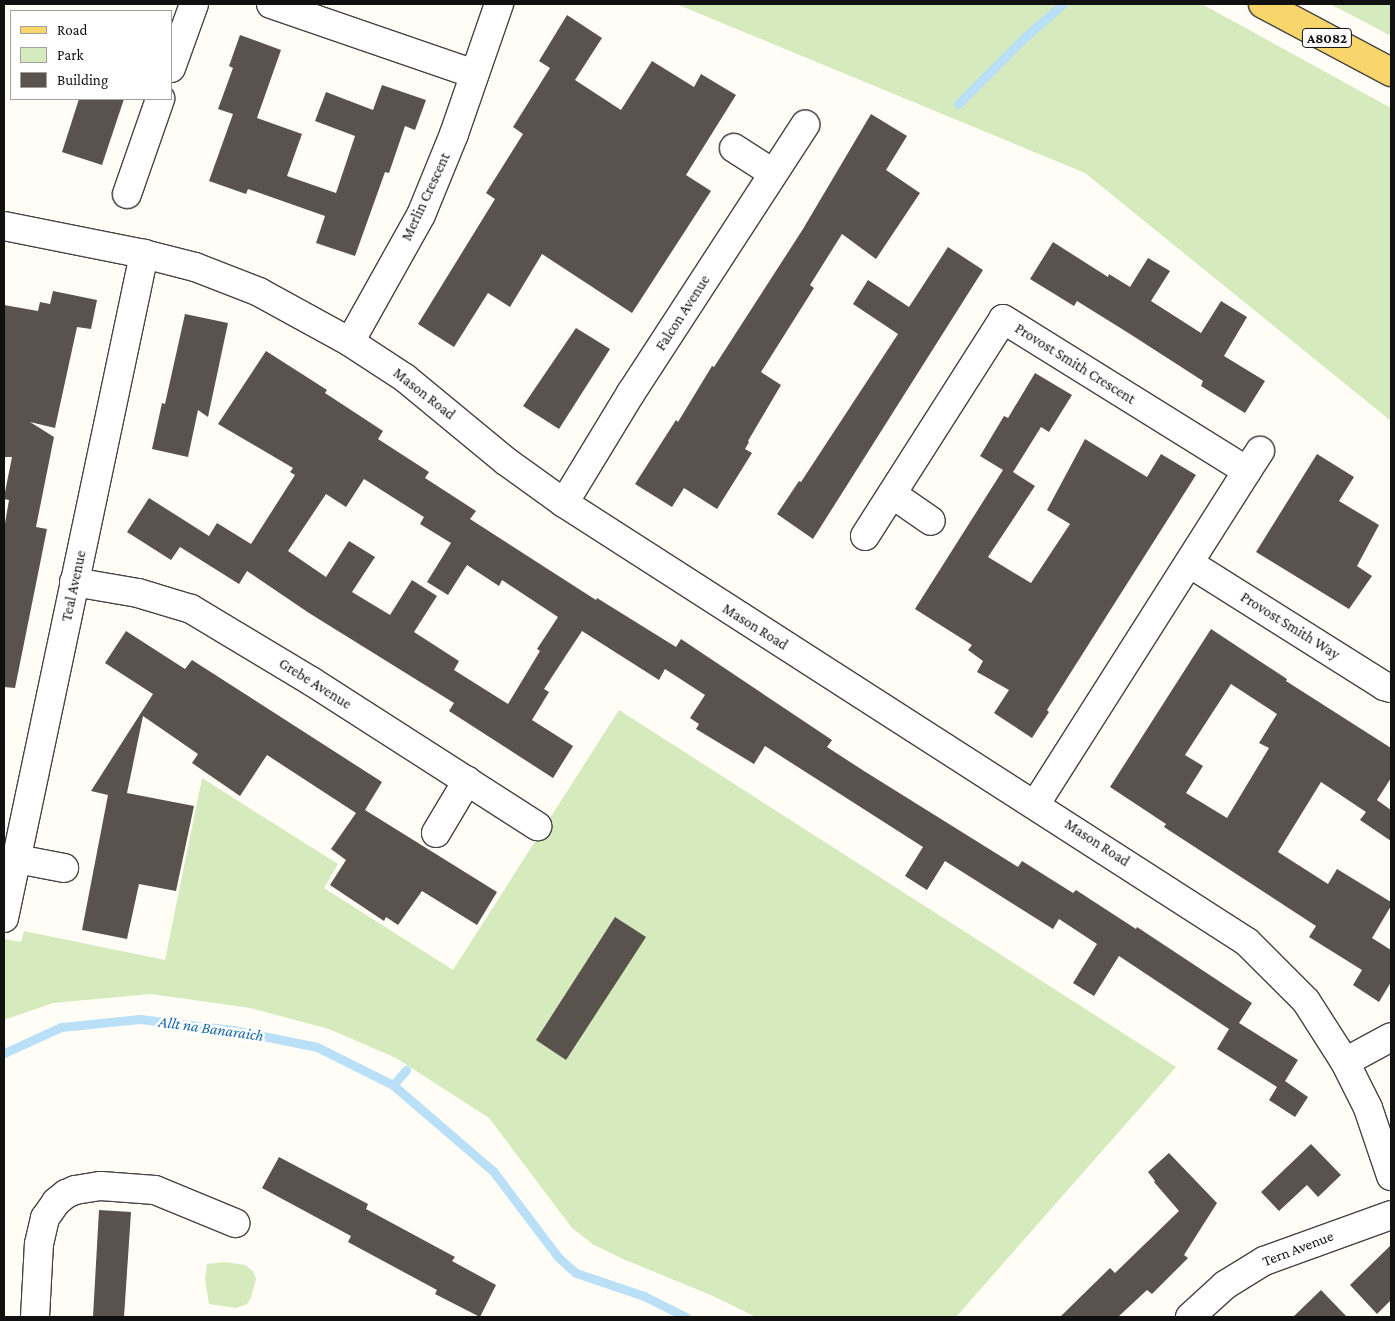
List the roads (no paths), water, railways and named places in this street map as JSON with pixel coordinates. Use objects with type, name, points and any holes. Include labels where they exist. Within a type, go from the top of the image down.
[{"type":"main road","name":"A8082","points":[[1263,4],[1391,72]]},
{"type":"street","points":[[172,65],[194,4]]},
{"type":"street","points":[[271,4],[474,74]]},
{"type":"street","name":"Merlin Crescent","points":[[350,342],[421,215],[454,134],[500,4]]},
{"type":"street","points":[[126,194],[160,100]]},
{"type":"street","name":"Falcon Avenue","points":[[564,503],[631,393],[805,125]]},
{"type":"street","points":[[734,148],[773,173]]},
{"type":"street","name":"Mason Road","points":[[4,226],[144,254],[195,267],[259,292],[350,342],[405,378],[507,462],[564,503],[1036,804],[1248,942],[1306,1001],[1345,1062],[1368,1108],[1391,1176]]},
{"type":"street","name":"Teal Avenue","points":[[4,918],[144,254]]},
{"type":"street","name":"Provost Smith Crescent","points":[[865,536],[1002,319],[1254,461],[1036,804]]},
{"type":"street","points":[[892,494],[931,521]]},
{"type":"street","name":"Provost Smith Way","points":[[1189,563],[1384,686],[1391,688]]},
{"type":"street","name":"Grebe Avenue","points":[[74,582],[138,593],[191,609],[311,681],[537,826]]},
{"type":"street","points":[[436,833],[467,781]]},
{"type":"street","points":[[17,859],[64,868]]},
{"type":"street","points":[[1345,1062],[1391,1037]]},
{"type":"street","points":[[35,1317],[39,1244],[45,1218],[56,1202],[66,1194],[75,1190],[101,1186],[155,1190],[235,1223]]},
{"type":"street","name":"Tern Avenue","points":[[1190,1317],[1225,1285],[1264,1261],[1391,1215]]},
{"type":"waterway","name":"Allt na Banaraich","points":[[958,104],[1026,36],[1063,4]]},
{"type":"waterway","name":"Allt na Banaraich","points":[[4,1053],[61,1027],[140,1019],[233,1030],[317,1047],[393,1085],[406,1070]]},
{"type":"waterway","points":[[393,1085],[493,1171],[558,1257],[576,1273],[644,1296],[686,1317]]}]
